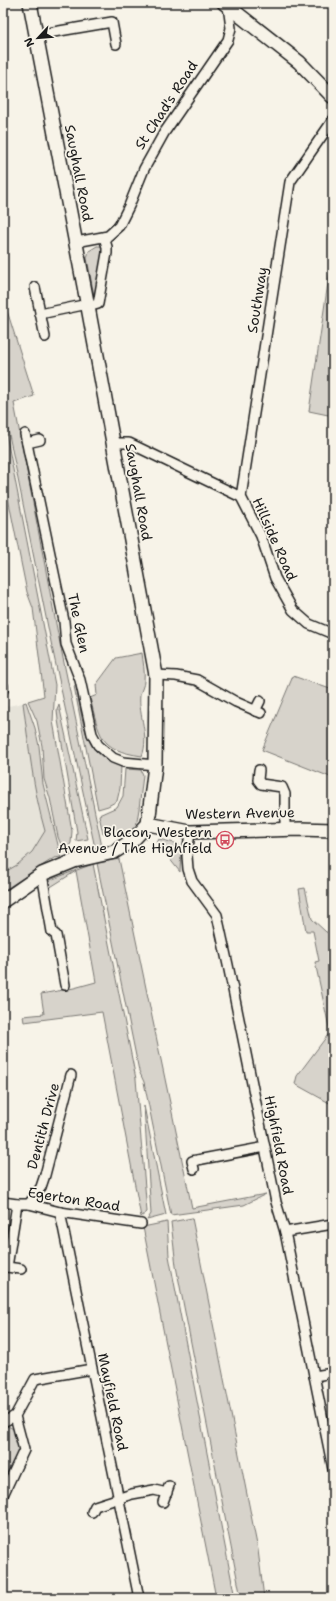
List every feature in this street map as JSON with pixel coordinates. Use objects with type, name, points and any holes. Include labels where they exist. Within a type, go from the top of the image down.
[{"type":"street","name":"Saughall Road","points":[[30,3],[156,675],[155,765],[148,824]]},
{"type":"street","points":[[228,6],[299,62],[333,97]]},
{"type":"street","name":"St Chad's Road","points":[[76,242],[108,236],[119,226],[144,169],[164,132],[228,40],[231,28],[228,6]]},
{"type":"street","points":[[36,35],[112,22],[116,44]]},
{"type":"street","name":"Southway","points":[[241,497],[290,182],[333,120]]},
{"type":"street","points":[[40,314],[98,304],[107,253],[104,237]]},
{"type":"street","points":[[35,287],[45,337]]},
{"type":"street","name":"The Glen","points":[[40,440],[26,438],[64,621],[66,644],[80,680],[92,734],[104,752],[113,758],[123,762],[155,765]]},
{"type":"street","name":"Hillside Road","points":[[113,443],[129,443],[241,497],[261,536],[275,578],[293,610],[309,624],[333,634]]},
{"type":"street","points":[[156,675],[176,676],[197,680],[236,702],[258,712],[260,701]]},
{"type":"street","points":[[259,770],[258,780],[261,784],[282,787],[285,794],[285,829]]},
{"type":"street","points":[[3,901],[42,874],[74,861],[119,849],[133,840],[148,824]]},
{"type":"street","name":"Western Avenue","points":[[148,824],[190,832],[285,829],[333,830]]},
{"type":"street","name":"Highfield Road","points":[[190,832],[187,856],[188,869],[192,881],[217,915],[276,1202],[285,1232],[314,1376],[332,1455],[333,1469]]},
{"type":"street","points":[[42,874],[52,932],[56,935],[65,985]]},
{"type":"street","name":"Dentith Drive","points":[[29,1204],[41,1187],[45,1175],[70,1075]]},
{"type":"street","points":[[194,1169],[192,1161],[265,1147]]},
{"type":"street","name":"Egerton Road","points":[[3,1202],[29,1204],[60,1212],[141,1224]]},
{"type":"street","points":[[17,1204],[5,1267],[21,1269]]},
{"type":"street","name":"Mayfield Road","points":[[60,1212],[139,1598]]},
{"type":"street","points":[[285,1232],[333,1224]]},
{"type":"street","points":[[3,1422],[15,1416],[35,1379],[92,1369]]},
{"type":"street","points":[[314,1376],[333,1373]]},
{"type":"street","points":[[3,1495],[24,1450],[15,1416]]},
{"type":"street","points":[[92,1506],[132,1494],[154,1490],[166,1494]]},
{"type":"shaded area","points":[[97,246],[104,246],[96,295],[94,296],[87,258],[89,251]]},
{"type":"shaded area","points":[[333,249],[333,416],[309,411]]},
{"type":"shaded area","points":[[3,298],[34,396],[14,403],[57,629],[102,847],[95,848],[3,405]]},
{"type":"shaded area","points":[[3,418],[55,685],[53,721],[72,831],[71,843],[64,852],[58,837],[50,798],[44,779],[42,746],[37,721],[28,701],[44,696],[33,608],[27,592],[3,473]]},
{"type":"shaded area","points":[[142,653],[144,685],[140,695],[140,703],[145,741],[142,756],[117,750],[103,739],[96,722],[90,698],[97,695],[96,685],[116,658]]},
{"type":"shaded area","points":[[293,676],[333,690],[333,778],[262,750]]},
{"type":"shaded area","points":[[76,685],[88,739],[97,752],[103,757],[121,766],[120,788],[117,801],[98,809],[74,686]]},
{"type":"shaded area","points":[[26,702],[35,728],[39,746],[43,784],[61,857],[54,858],[3,891],[3,873],[17,865],[32,852],[45,831],[37,800],[32,768],[23,703]]},
{"type":"shaded area","points":[[23,703],[39,811],[54,858],[3,891],[3,707]]},
{"type":"shaded area","points":[[59,705],[88,839],[76,841],[77,832],[58,720],[57,710]]},
{"type":"shaded area","points":[[125,769],[141,770],[143,775],[136,827],[127,836],[119,831],[103,834],[99,815],[117,807],[123,796]]},
{"type":"shaded area","points":[[159,839],[178,844],[181,847],[180,872],[157,843]]},
{"type":"shaded area","points":[[119,859],[192,1208],[266,1194],[244,1205],[171,1215],[144,1082],[139,1071],[97,863]]},
{"type":"shaded area","points":[[93,864],[136,1079],[147,1212],[141,1217],[102,1012],[24,1022],[23,1016],[44,1014],[41,994],[96,982],[76,871],[49,888],[50,880]]},
{"type":"shaded area","points":[[305,888],[312,919],[326,932],[333,933],[333,1105],[295,1084],[297,1076],[330,1032],[315,962],[319,961],[313,931],[306,931],[299,889]]},
{"type":"shaded area","points":[[144,1106],[166,1215],[147,1220],[151,1214]]},
{"type":"shaded area","points":[[192,1218],[258,1550],[264,1598],[241,1598],[176,1266],[171,1222]]},
{"type":"shaded area","points":[[167,1222],[169,1256],[235,1598],[216,1598],[143,1227]]},
{"type":"shaded area","points":[[3,1426],[10,1427],[16,1431],[20,1450],[3,1485]]},
{"type":"place","name":"Blacon, Western Avenue / The Highfield","points":[[225,840]]}]
